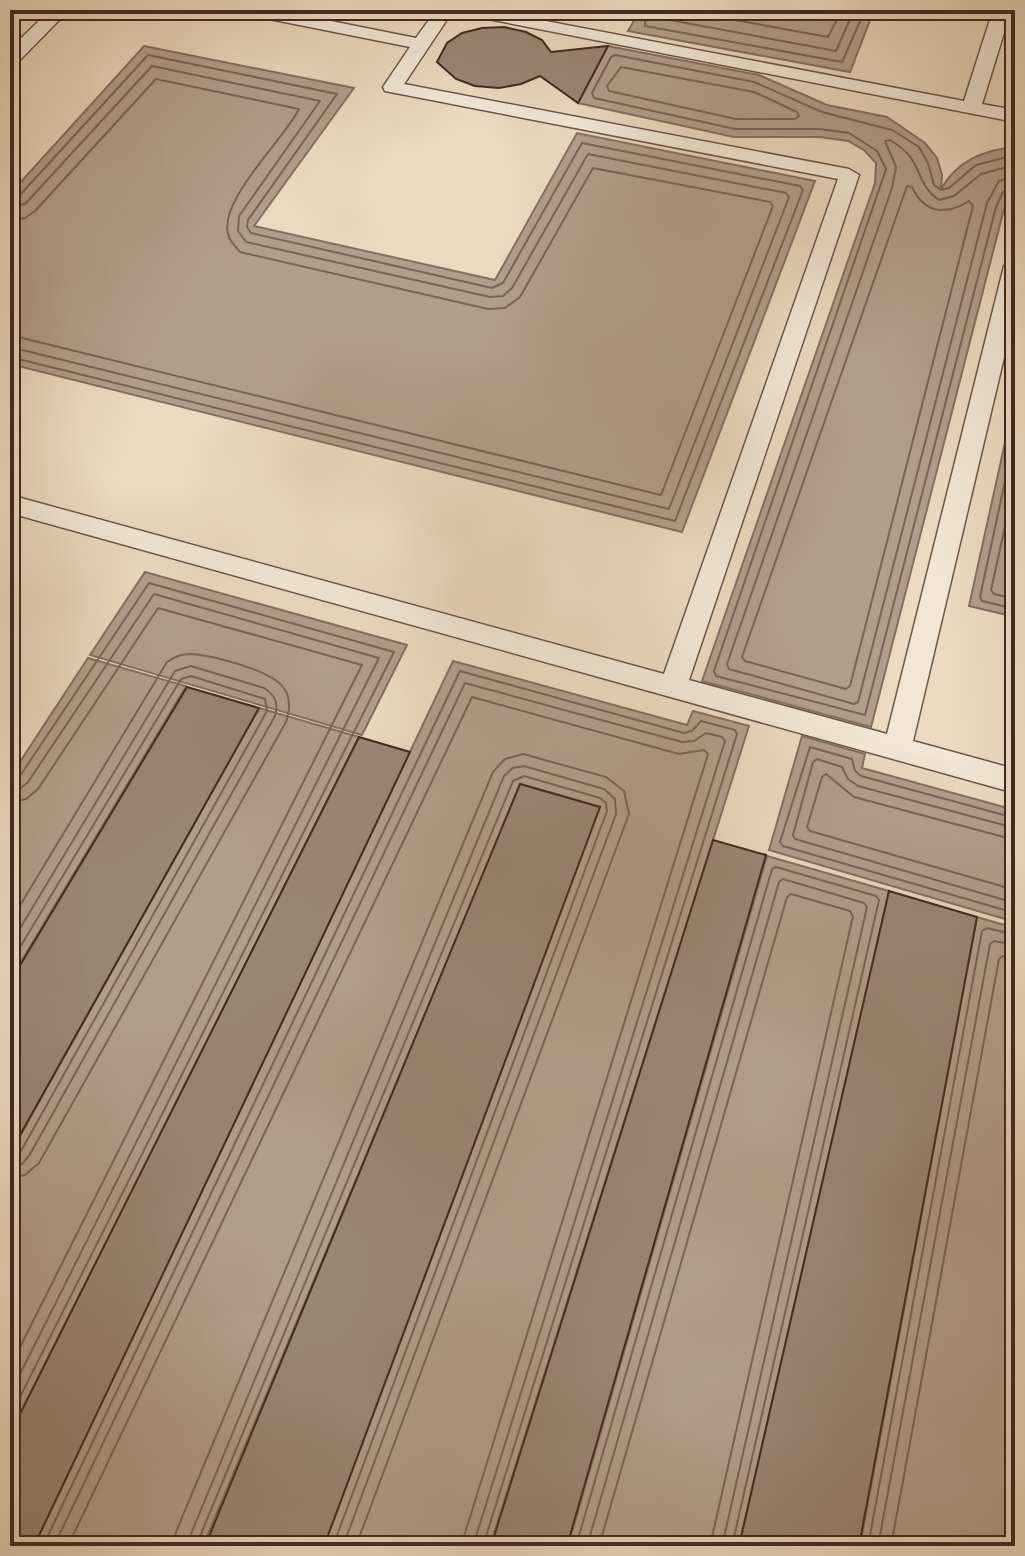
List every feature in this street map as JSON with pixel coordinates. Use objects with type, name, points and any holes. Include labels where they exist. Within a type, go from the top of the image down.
[{"type":"lane","points":[[11,56],[60,10]]},
{"type":"lane","points":[[249,10],[421,44]]},
{"type":"lane","points":[[445,10],[392,87],[849,175],[673,687]]},
{"type":"lane","points":[[460,10],[1015,116]]},
{"type":"lane","points":[[972,107],[1002,10]]},
{"type":"lane","points":[[897,749],[1015,266]]},
{"type":"lane","points":[[10,504],[1015,781]]},
{"type":"water","points":[[640,10],[874,10],[850,72],[628,31]]},
{"type":"water","points":[[144,46],[354,88],[254,226],[495,280],[577,133],[815,181],[682,532],[10,364],[10,194]]},
{"type":"water","points":[[608,46],[759,75],[827,105],[887,117],[925,143],[937,158],[942,175],[941,189],[963,164],[982,154],[1015,147],[1015,191],[1004,209],[871,727],[702,681],[875,183],[876,163],[864,150],[848,141],[819,137],[734,137],[578,103]]},
{"type":"water","points":[[1015,397],[1015,617],[969,606]]},
{"type":"water","points":[[145,572],[407,645],[362,735],[90,655]]},
{"type":"water","points":[[88,658],[186,686],[10,980],[10,777]]},
{"type":"water","points":[[453,661],[687,725],[693,711],[749,726],[490,1546],[324,1546],[600,807],[521,784],[203,1546],[34,1546]]},
{"type":"water","points":[[259,708],[359,737],[10,1434],[10,1154]]},
{"type":"water","points":[[802,736],[865,754],[862,768],[1015,810],[1015,922],[769,850]]},
{"type":"water","points":[[767,856],[889,891],[739,1546],[568,1546]]},
{"type":"water","points":[[977,917],[1015,928],[1015,1546],[860,1546]]},
{"type":"building","points":[[504,27],[542,40],[551,52],[608,46],[578,103],[540,76],[499,88],[475,86],[456,79],[437,62],[447,43],[462,33]]},
{"type":"building","points":[[187,687],[259,708],[10,1153],[10,982]]},
{"type":"building","points":[[359,737],[410,752],[34,1546],[10,1546],[10,1434]]},
{"type":"building","points":[[520,784],[600,807],[324,1546],[205,1546]]},
{"type":"building","points":[[713,840],[766,855],[567,1546],[491,1546]]},
{"type":"building","points":[[889,891],[977,917],[859,1546],[739,1546]]}]
